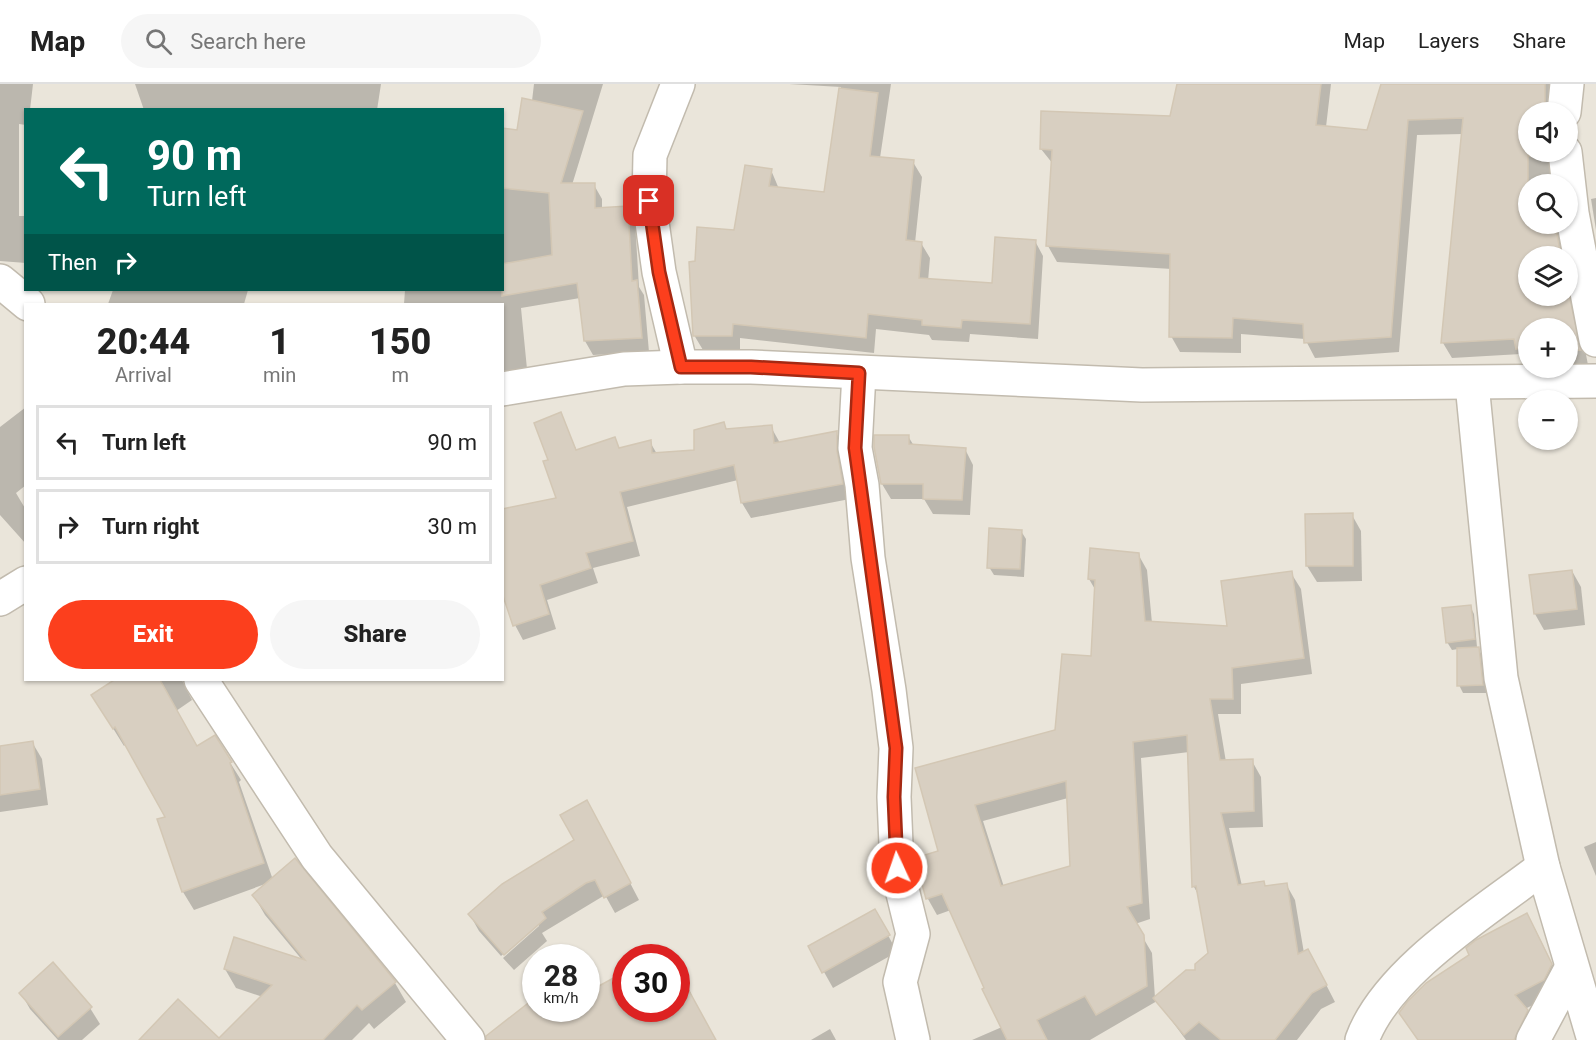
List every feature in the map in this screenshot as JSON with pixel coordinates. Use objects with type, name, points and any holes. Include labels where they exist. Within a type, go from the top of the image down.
[{"type":"street","points":[[678,84],[650,155],[649,201],[659,272],[681,367]]},
{"type":"street","points":[[1565,102],[1567,84]]},
{"type":"street","points":[[1565,162],[1572,213],[1596,340]]},
{"type":"street","points":[[0,281],[27,303]]},
{"type":"street","points":[[504,389],[624,369],[681,367],[751,367],[1142,385],[1473,384],[1596,381]]},
{"type":"street","points":[[859,373],[855,448],[896,748],[894,797],[897,868],[913,934],[900,982],[913,1040]]},
{"type":"street","points":[[1473,384],[1501,678],[1543,867],[1593,1040]]},
{"type":"street","points":[[0,599],[24,584]]},
{"type":"street","points":[[202,681],[317,857],[468,1040]]},
{"type":"street","points":[[1362,1040],[1387,999],[1416,963],[1543,867]]},
{"type":"street","points":[[1533,1040],[1571,969]]},
{"type":"shaded area","points":[[0,84],[1596,84],[1596,1040],[0,1040]]},
{"type":"building","points":[[1177,84],[1321,84],[1316,125],[1367,130],[1381,84],[1545,84],[1545,102],[1518,102],[1518,162],[1528,162],[1528,174],[1518,174],[1518,234],[1557,234],[1559,246],[1518,246],[1518,306],[1571,306],[1574,318],[1518,318],[1518,348],[1516,349],[1514,339],[1441,343],[1463,118],[1408,120],[1391,337],[1304,343],[1303,324],[1233,318],[1232,338],[1169,337],[1170,254],[1046,246],[1052,150],[1040,149],[1041,111],[1170,116]]},
{"type":"building","points":[[839,88],[878,93],[870,156],[914,160],[906,240],[922,242],[919,278],[992,283],[995,237],[1036,240],[1030,324],[962,320],[961,328],[922,325],[922,320],[868,314],[866,338],[733,324],[732,336],[693,336],[689,262],[695,261],[697,227],[734,230],[745,165],[772,169],[769,186],[824,192]]},
{"type":"building","points":[[522,98],[583,111],[561,183],[595,183],[595,208],[628,206],[632,281],[637,280],[642,338],[584,341],[577,283],[502,296],[504,264],[552,255],[549,193],[504,188],[504,128],[517,130]]},
{"type":"building","points":[[561,412],[576,450],[615,437],[619,448],[651,440],[652,453],[694,450],[694,430],[724,422],[726,429],[772,425],[774,443],[837,431],[837,451],[843,484],[741,503],[734,465],[620,492],[633,541],[586,553],[591,568],[540,585],[549,614],[513,626],[504,599],[504,509],[556,498],[543,461],[548,460],[534,423]]},
{"type":"building","points":[[874,435],[909,435],[909,444],[966,448],[962,500],[923,499],[923,484],[881,484]]},
{"type":"building","points":[[1353,513],[1353,566],[1306,566],[1305,514]]},
{"type":"building","points":[[989,528],[1022,530],[1020,569],[987,568]]},
{"type":"building","points":[[1090,548],[1139,553],[1145,621],[1227,626],[1221,581],[1292,571],[1304,658],[1232,668],[1233,699],[1210,699],[1220,760],[1253,759],[1254,811],[1221,813],[1238,885],[1264,881],[1265,886],[1287,883],[1298,954],[1308,949],[1327,985],[1312,993],[1275,1040],[1221,1040],[1199,1022],[1184,1035],[1153,998],[1186,970],[1195,970],[1195,964],[1208,953],[1196,886],[1192,887],[1187,735],[1133,742],[1142,903],[1127,907],[1144,935],[1147,986],[1096,1015],[1085,996],[1037,1020],[1047,1040],[1007,1040],[982,989],[984,988],[942,894],[926,899],[915,858],[938,851],[915,768],[1055,730],[1062,654],[1091,656],[1095,580],[1088,579]],"holes":[[[1066,781],[1070,866],[1001,886],[975,805]]]},
{"type":"building","points":[[1572,570],[1577,609],[1534,614],[1529,575]]},
{"type":"building","points":[[1471,605],[1475,639],[1446,643],[1442,608]]},
{"type":"building","points":[[1479,647],[1483,685],[1457,686],[1457,648]]},
{"type":"building","points":[[112,681],[161,681],[197,746],[215,735],[232,762],[230,763],[264,863],[182,892],[157,819],[165,817],[115,727],[113,729],[91,695]]},
{"type":"building","points":[[33,741],[40,789],[0,795],[0,746]]},
{"type":"building","points":[[587,800],[631,883],[604,898],[595,880],[586,883],[542,912],[546,918],[504,955],[468,914],[502,884],[574,840],[560,815]]},
{"type":"building","points":[[295,858],[396,982],[362,1010],[357,1005],[323,1040],[139,1040],[178,999],[219,1038],[272,985],[224,969],[234,937],[305,960],[252,895]]},
{"type":"building","points":[[875,909],[890,935],[822,973],[808,946]]},
{"type":"building","points":[[1527,913],[1552,964],[1544,980],[1515,995],[1528,1010],[1514,1040],[1418,1040],[1399,1013],[1407,1002],[1426,983],[1469,955],[1466,948],[1476,940]]},
{"type":"building","points":[[53,962],[92,1007],[58,1037],[19,993]]},
{"type":"building","points":[[612,979],[612,1022],[690,1022],[690,993],[716,1040],[486,1040],[486,1036],[522,1008],[522,1022],[600,1022],[600,985]]},
{"type":"route","points":[[649,201],[659,272],[681,367],[751,367],[859,373],[855,448],[862,485],[868,558],[896,748],[894,797],[897,868]]}]
